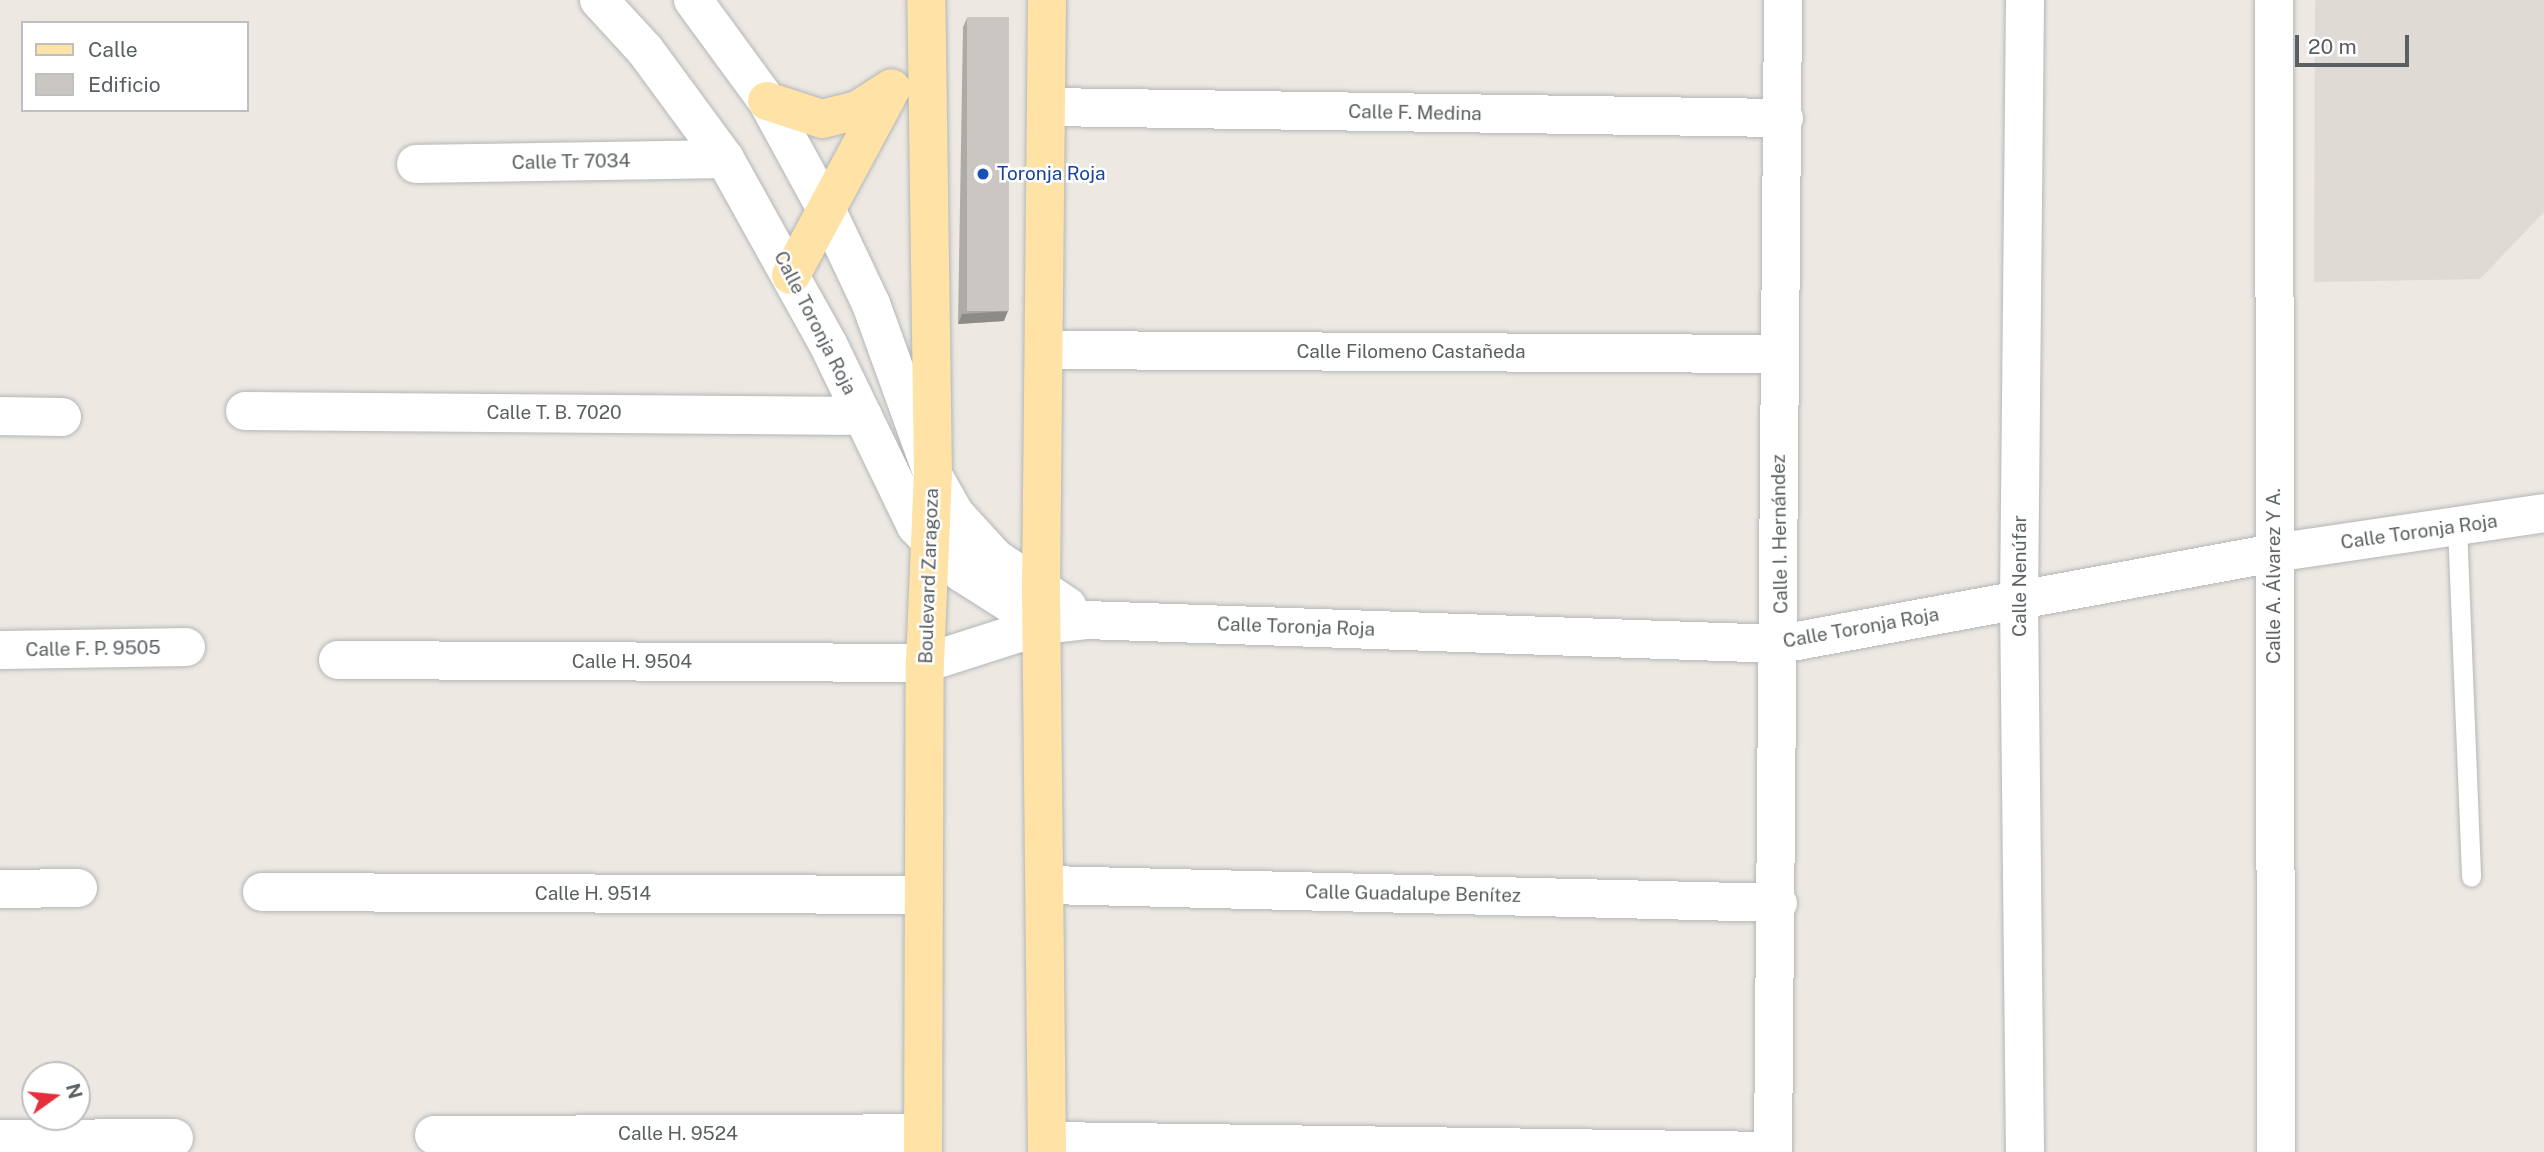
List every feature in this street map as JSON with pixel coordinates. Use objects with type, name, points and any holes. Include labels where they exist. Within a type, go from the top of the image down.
[{"type":"main road","name":"Boulevard Zaragoza","points":[[923,1142],[925,663],[933,546],[926,0]]},
{"type":"main road","points":[[1047,0],[1041,588],[1044,625],[1048,885],[1047,1146]]},
{"type":"main road","points":[[790,275],[888,95],[927,41]]},
{"type":"main road","points":[[767,100],[822,119],[888,95]]},
{"type":"street","name":"Calle Toronja Roja","points":[[599,0],[645,50],[726,159],[863,416],[902,504],[933,546],[962,573],[1044,625],[1086,620],[1781,644],[2274,553],[2544,513]]},
{"type":"street","points":[[693,0],[767,100],[827,211],[871,304],[933,475],[974,537],[1086,620]]},
{"type":"street","name":"Calle I. Hernández","points":[[1773,1152],[1781,644],[1777,354],[1784,118],[1783,0]]},
{"type":"street","name":"Calle Nenúfar","points":[[2025,0],[2019,599],[2025,1152]]},
{"type":"street","name":"Calle A. Álvarez Y A.","points":[[2274,0],[2276,1152]]},
{"type":"street","name":"Calle F. Medina","points":[[1046,107],[1784,118]]},
{"type":"street","name":"Calle Tr 7034","points":[[416,164],[726,159]]},
{"type":"street","name":"Calle Filomeno Castañeda","points":[[1044,350],[1777,354]]},
{"type":"street","name":"Calle T. B. 7020","points":[[246,411],[863,416]]},
{"type":"street","points":[[0,416],[62,417]]},
{"type":"street","name":"Calle H. 9504","points":[[338,660],[925,663],[1044,625]]},
{"type":"street","name":"Calle F. P. 9505","points":[[0,650],[186,647]]},
{"type":"street","name":"Calle Guadalupe Benítez","points":[[1048,885],[1778,903]]},
{"type":"street","points":[[0,889],[78,888]]},
{"type":"street","name":"Calle H. 9514","points":[[262,892],[924,895]]},
{"type":"street","name":"Calle H. 9524","points":[[434,1135],[923,1142]]},
{"type":"street","points":[[0,1139],[174,1138]]},
{"type":"street","points":[[1047,1146],[1773,1152]]},
{"type":"lane","points":[[2457,526],[2471,877]]},
{"type":"shaded area","points":[[2315,0],[2544,0],[2544,212],[2480,279],[2314,282]]},
{"type":"building","name":"Toronja Roja","points":[[967,17],[1009,17],[1009,311],[967,311]]},
{"type":"place","name":"Toronja Roja","points":[[983,174]]}]
